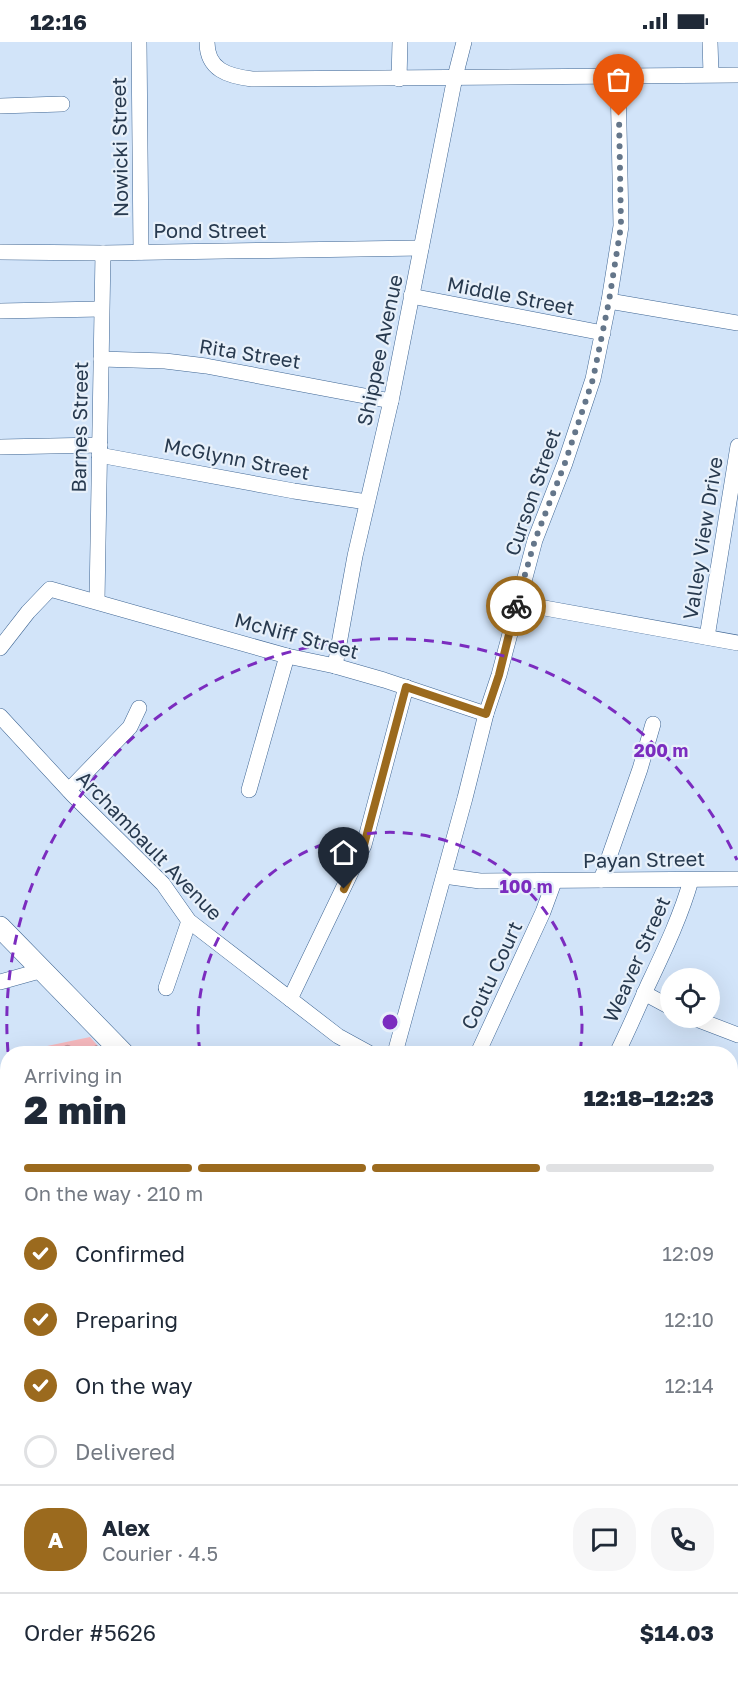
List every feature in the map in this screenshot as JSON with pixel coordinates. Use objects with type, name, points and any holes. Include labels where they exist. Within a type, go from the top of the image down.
[{"type":"main road","points":[[0,927],[116,1046]]},
{"type":"street","name":"Nowicki Street","points":[[139,42],[141,252]]},
{"type":"street","points":[[207,42],[212,64],[233,76],[252,79],[738,75]]},
{"type":"street","points":[[399,78],[400,42]]},
{"type":"street","name":"Shippee Avenue","points":[[335,666],[367,502],[464,42]]},
{"type":"street","points":[[710,42],[711,74]]},
{"type":"street","name":"Curson Street","points":[[397,1046],[535,540],[565,463],[593,379],[621,226],[618,77]]},
{"type":"street","points":[[0,106],[62,104]]},
{"type":"street","name":"Pond Street","points":[[0,252],[103,253],[420,248]]},
{"type":"street","name":"Barnes Street","points":[[97,601],[103,253]]},
{"type":"street","name":"Middle Street","points":[[411,296],[603,333]]},
{"type":"street","points":[[609,301],[738,323]]},
{"type":"street","points":[[0,311],[101,309]]},
{"type":"street","name":"Rita Street","points":[[101,359],[165,361],[206,366],[390,401]]},
{"type":"street","name":"Valley View Drive","points":[[707,637],[735,487],[738,446]]},
{"type":"street","name":"McGlynn Street","points":[[0,447],[100,450],[294,491],[367,502]]},
{"type":"street","name":"McNiff Street","points":[[0,648],[28,612],[50,590],[97,601],[287,656],[335,666],[486,714]]},
{"type":"street","points":[[517,603],[738,643]]},
{"type":"street","points":[[249,790],[287,656]]},
{"type":"street","points":[[290,999],[364,845],[406,687]]},
{"type":"street","points":[[69,790],[130,728],[139,708]]},
{"type":"street","name":"Archambault Avenue","points":[[0,716],[69,790],[163,884],[189,921],[338,1036],[356,1046]]},
{"type":"street","points":[[602,880],[653,724]]},
{"type":"street","name":"Payan Street","points":[[444,876],[480,881],[554,882],[738,879]]},
{"type":"street","name":"Weaver Street","points":[[621,1046],[678,916],[691,880]]},
{"type":"street","name":"Coutu Court","points":[[481,1046],[543,912],[554,882]]},
{"type":"street","points":[[166,988],[189,921]]},
{"type":"street","points":[[0,982],[43,970]]},
{"type":"street","points":[[644,993],[660,1001]]},
{"type":"street","points":[[720,1028],[738,1035]]},
{"type":"green space","points":[[90,1037],[98,1046],[47,1046]]},
{"type":"way so far","points":[[516,606],[535,540],[565,463],[593,379],[621,226],[619,116]]},
{"type":"route","points":[[344,889],[364,845],[406,687],[486,714],[499,675],[516,606]]}]
